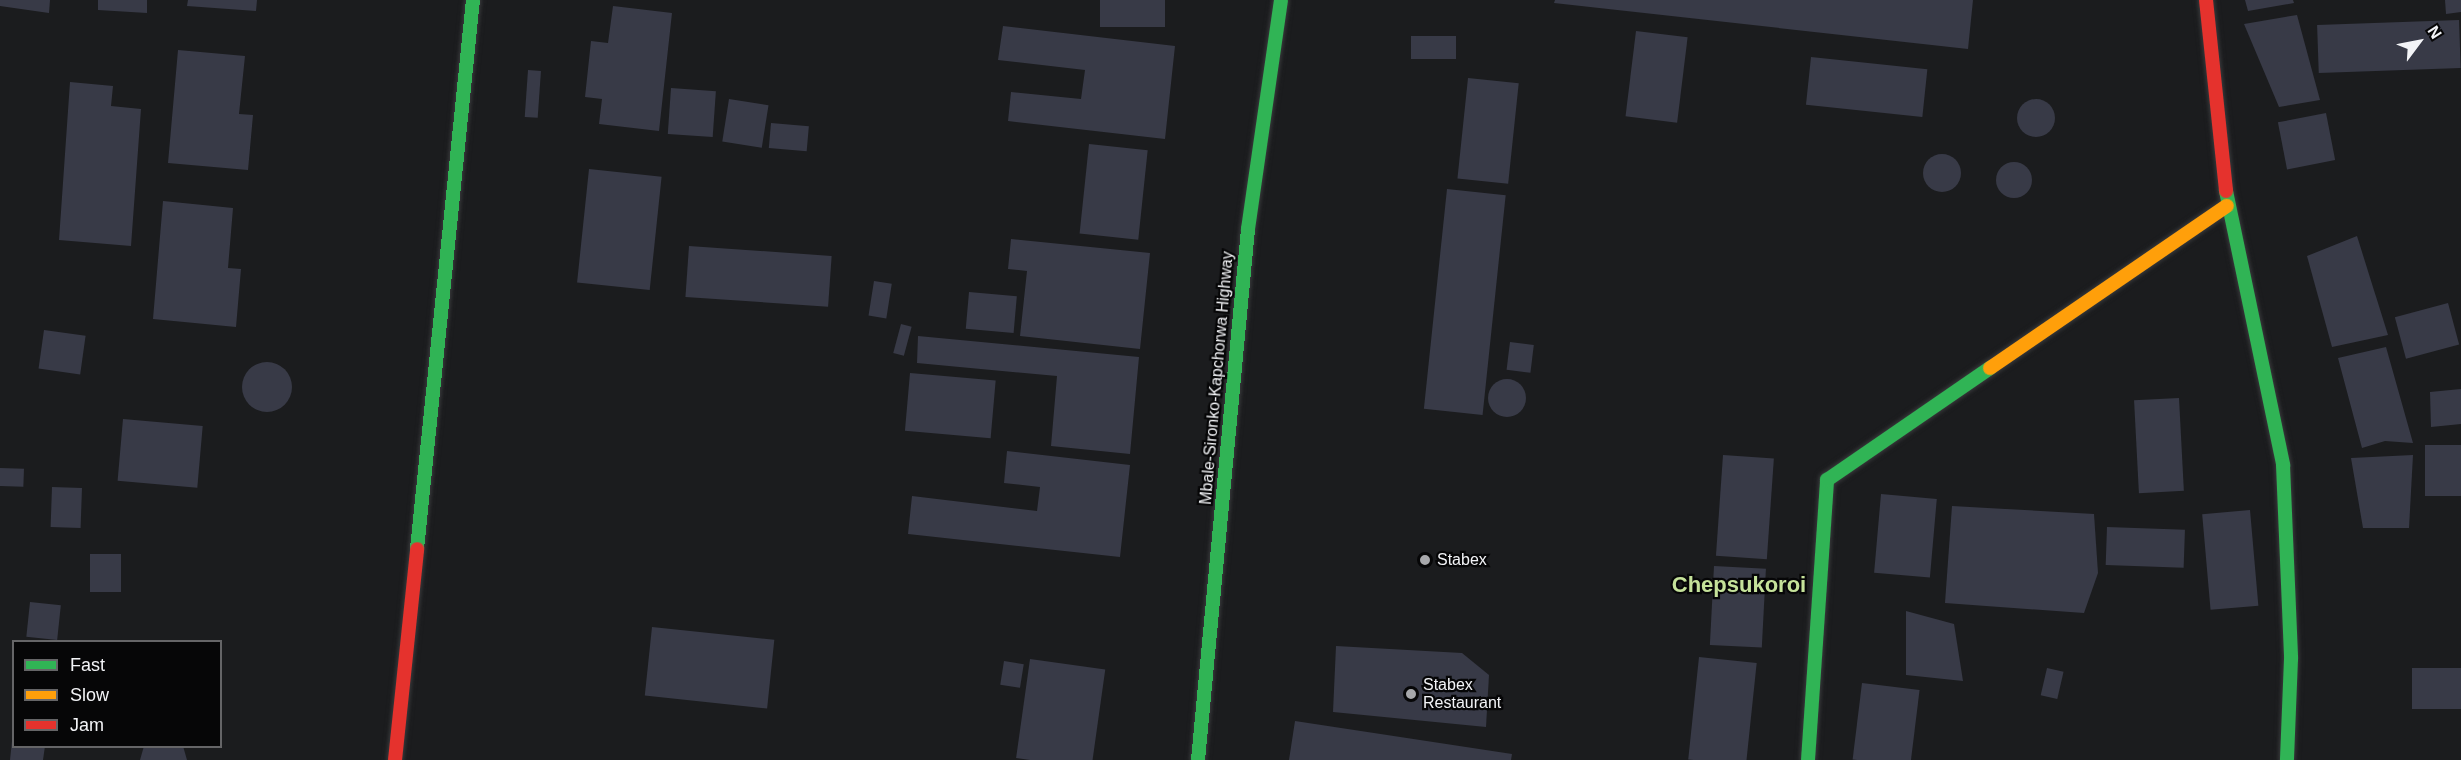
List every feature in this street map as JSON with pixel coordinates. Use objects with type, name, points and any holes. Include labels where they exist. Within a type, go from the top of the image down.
[{"type":"street","points":[[395,760],[473,0]]},
{"type":"street","name":"Mbale-Sironko-Kapchorwa Highway","points":[[1198,760],[1248,229],[1281,0]]},
{"type":"street","points":[[2206,0],[2227,206],[2283,465],[2291,659],[2287,760]]},
{"type":"street","points":[[1808,760],[1827,480],[2227,206]]},
{"type":"building","points":[[0,0],[50,0],[49,13],[0,6]]},
{"type":"building","points":[[98,0],[147,0],[147,13],[98,10]]},
{"type":"building","points":[[188,0],[257,0],[256,11],[187,6]]},
{"type":"building","points":[[1100,0],[1165,0],[1165,27],[1100,27]]},
{"type":"building","points":[[1555,0],[1973,0],[1968,49],[1554,3]]},
{"type":"building","points":[[2245,0],[2293,0],[2294,3],[2248,11]]},
{"type":"building","points":[[2445,0],[2461,0],[2461,12],[2446,14]]},
{"type":"building","points":[[613,6],[672,13],[659,131],[599,124],[602,99],[585,97],[591,41],[608,43]]},
{"type":"building","points":[[2297,15],[2320,100],[2279,107],[2244,24]]},
{"type":"building","points":[[2459,20],[2461,68],[2319,73],[2317,25]]},
{"type":"building","points":[[1003,26],[1175,46],[1165,139],[1008,121],[1011,92],[1081,99],[1085,70],[998,60]]},
{"type":"building","points":[[1636,31],[1688,37],[1677,123],[1626,116]]},
{"type":"building","points":[[1411,36],[1456,36],[1456,59],[1411,59]]},
{"type":"building","points":[[178,50],[245,56],[239,114],[253,115],[248,170],[168,163]]},
{"type":"building","points":[[1811,57],[1927,69],[1922,117],[1806,105]]},
{"type":"building","points":[[528,70],[541,71],[538,118],[525,117]]},
{"type":"building","points":[[1468,78],[1519,83],[1508,184],[1457,178]]},
{"type":"building","points":[[70,82],[113,86],[111,106],[141,109],[131,246],[59,240]]},
{"type":"building","points":[[671,88],[716,91],[713,137],[668,134]]},
{"type":"building","points":[[729,99],[769,105],[762,148],[722,141]]},
{"type":"building","points":[[2036,99],[2050,104],[2055,118],[2050,132],[2036,137],[2022,132],[2017,118],[2022,104]]},
{"type":"building","points":[[2326,113],[2335,160],[2287,169],[2278,122]]},
{"type":"building","points":[[771,123],[809,126],[807,151],[769,148]]},
{"type":"building","points":[[1089,144],[1148,150],[1138,240],[1080,234]]},
{"type":"building","points":[[1942,154],[1955,160],[1961,173],[1955,186],[1942,192],[1929,186],[1923,173],[1929,160]]},
{"type":"building","points":[[2014,162],[2027,167],[2032,180],[2027,193],[2014,198],[2001,193],[1996,180],[2001,167]]},
{"type":"building","points":[[589,169],[662,177],[650,290],[577,282]]},
{"type":"building","points":[[1447,189],[1506,195],[1483,415],[1424,409]]},
{"type":"building","points":[[163,201],[233,208],[228,268],[241,269],[236,327],[153,319]]},
{"type":"building","points":[[2357,236],[2388,335],[2332,347],[2307,256]]},
{"type":"building","points":[[1011,239],[1150,253],[1140,349],[1020,336],[1027,271],[1008,269]]},
{"type":"building","points":[[689,246],[832,256],[828,307],[685,297]]},
{"type":"building","points":[[874,281],[892,284],[886,318],[869,316]]},
{"type":"building","points":[[969,292],[1017,296],[1014,333],[966,329]]},
{"type":"building","points":[[2448,303],[2459,345],[2406,359],[2395,317]]},
{"type":"building","points":[[901,324],[912,327],[904,356],[893,353]]},
{"type":"building","points":[[44,330],[86,336],[80,374],[39,369]]},
{"type":"building","points":[[918,336],[1139,357],[1130,454],[1051,446],[1057,376],[917,363]]},
{"type":"building","points":[[1510,342],[1534,345],[1530,373],[1507,370]]},
{"type":"building","points":[[2386,347],[2413,443],[2385,441],[2362,448],[2338,358]]},
{"type":"building","points":[[267,362],[276,364],[287,373],[292,387],[290,396],[281,407],[267,412],[258,410],[247,401],[242,387],[244,378],[253,367]]},
{"type":"building","points":[[910,373],[996,380],[991,438],[905,431]]},
{"type":"building","points":[[1507,379],[1520,385],[1526,398],[1520,411],[1507,417],[1494,411],[1488,398],[1494,385]]},
{"type":"building","points":[[2461,389],[2461,424],[2431,427],[2430,392]]},
{"type":"building","points":[[2179,398],[2184,491],[2139,493],[2134,400]]},
{"type":"building","points":[[123,419],[203,426],[197,488],[118,481]]},
{"type":"building","points":[[2425,445],[2461,445],[2461,496],[2425,496]]},
{"type":"building","points":[[1007,451],[1130,465],[1120,557],[908,534],[912,496],[1037,511],[1040,487],[1004,483]]},
{"type":"building","points":[[1723,455],[1774,459],[1767,559],[1716,556]]},
{"type":"building","points":[[2413,455],[2409,528],[2363,528],[2351,458]]},
{"type":"building","points":[[0,468],[24,469],[23,487],[0,486]]},
{"type":"building","points":[[52,487],[82,488],[81,528],[51,527]]},
{"type":"building","points":[[1881,494],[1937,499],[1930,578],[1874,573]]},
{"type":"building","points":[[1952,506],[2094,514],[2098,573],[2084,613],[1945,603]]},
{"type":"building","points":[[2250,510],[2258,606],[2211,610],[2202,514]]},
{"type":"building","points":[[2107,527],[2185,530],[2184,568],[2106,565]]},
{"type":"building","points":[[90,554],[121,554],[121,592],[90,592]]},
{"type":"building","points":[[1714,566],[1766,569],[1762,648],[1710,645]]},
{"type":"building","points":[[30,602],[61,605],[57,640],[26,637]]},
{"type":"building","points":[[1906,611],[1954,624],[1963,681],[1906,675]]},
{"type":"building","points":[[652,627],[774,640],[767,708],[645,696]]},
{"type":"building","name":"Stabex Restaurant","points":[[1336,646],[1462,653],[1489,675],[1486,727],[1333,712]]},
{"type":"building","points":[[1699,657],[1757,663],[1746,760],[1688,759]]},
{"type":"building","points":[[1030,659],[1105,670],[1093,760],[1016,758]]},
{"type":"building","points":[[1004,661],[1024,664],[1020,688],[1000,685]]},
{"type":"building","points":[[2047,668],[2064,672],[2057,699],[2041,695]]},
{"type":"building","points":[[2412,668],[2461,668],[2461,709],[2412,709]]},
{"type":"building","points":[[1862,683],[1920,690],[1911,760],[1853,759]]},
{"type":"building","points":[[1295,721],[1512,754],[1511,760],[1289,760]]},
{"type":"building","points":[[12,741],[12,748],[45,748],[43,760],[10,760]]},
{"type":"building","points":[[143,748],[184,748],[187,760],[140,760]]},
{"type":"traffic: fast","points":[[417,549],[473,0]]},
{"type":"traffic: fast","points":[[1198,760],[1248,229],[1281,0]]},
{"type":"traffic: fast","points":[[2226,191],[2283,465],[2291,659],[2287,760]]},
{"type":"traffic: fast","points":[[1808,760],[1827,480],[1990,368]]},
{"type":"traffic: slow","points":[[1990,368],[2227,206]]},
{"type":"traffic: jam","points":[[2206,0],[2226,191]]},
{"type":"traffic: jam","points":[[395,760],[417,549]]},
{"type":"place","name":"Stabex","points":[[1425,560]]},
{"type":"place","name":"Stabex Restaurant","points":[[1411,694]]},
{"type":"district","name":"Chepsukoroi","points":[[1739,585]]}]
